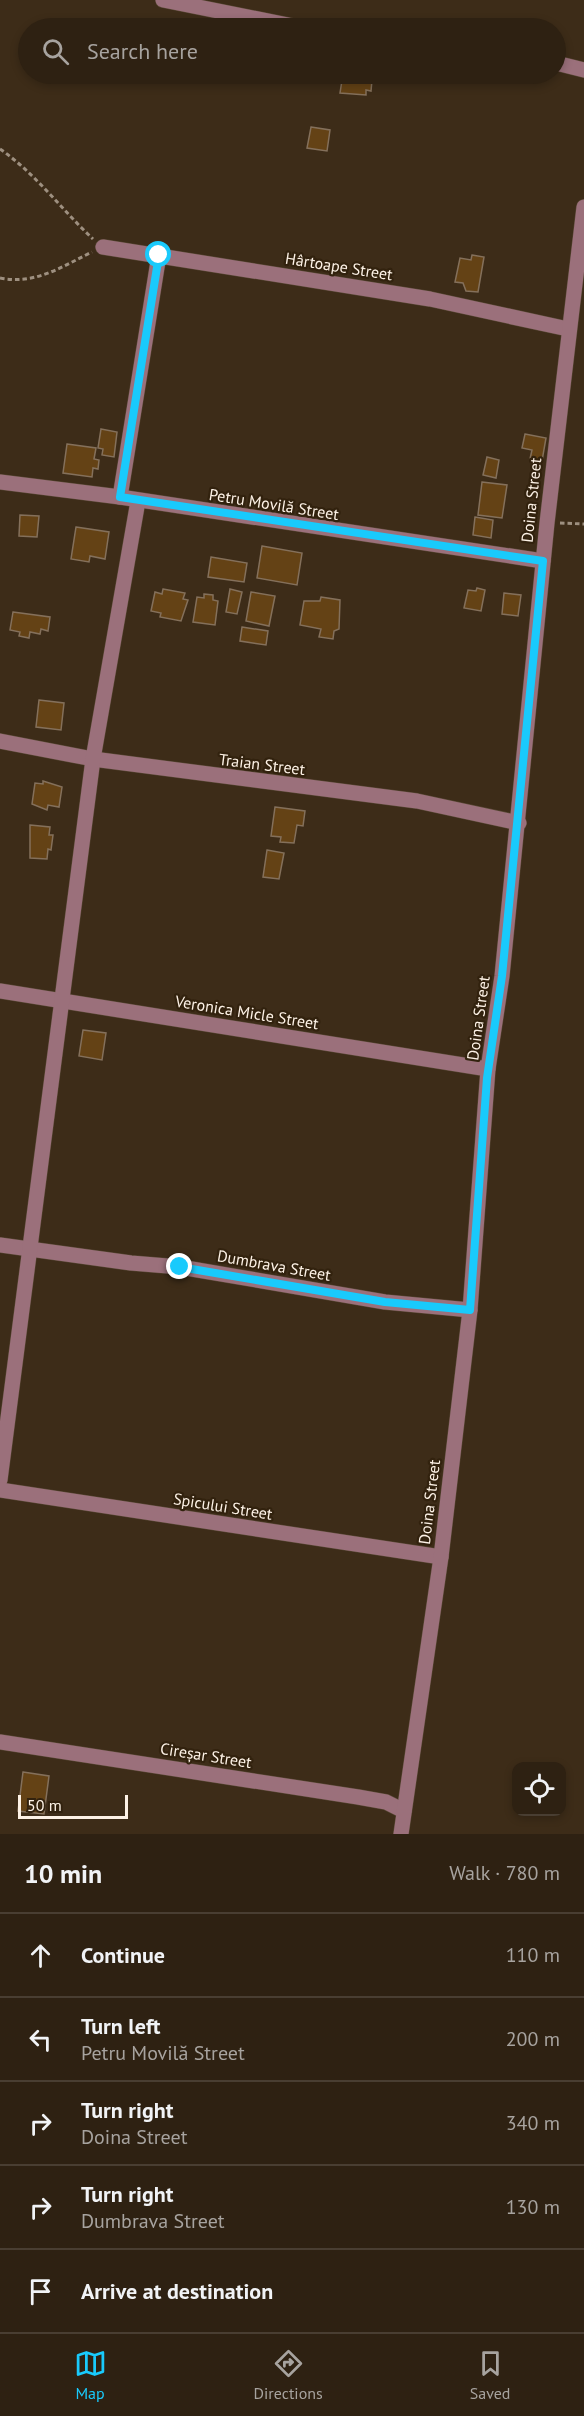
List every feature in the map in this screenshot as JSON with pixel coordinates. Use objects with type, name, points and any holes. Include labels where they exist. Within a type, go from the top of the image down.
[{"type":"street","points":[[163,0],[253,18]]},
{"type":"street","points":[[566,66],[584,70]]},
{"type":"street","name":"Doina Street","points":[[401,1834],[441,1557],[470,1310],[488,1069],[502,976],[547,523],[584,207]]},
{"type":"street","name":"Hârtoape Street","points":[[103,247],[430,299],[568,329]]},
{"type":"street","points":[[120,497],[159,255]]},
{"type":"street","name":"Petru Movilă Street","points":[[0,482],[120,497],[543,561]]},
{"type":"street","points":[[0,1480],[93,759],[138,501]]},
{"type":"street","name":"Traian Street","points":[[0,741],[93,759],[417,801],[519,823]]},
{"type":"street","name":"Veronica Micle Street","points":[[0,991],[488,1069]]},
{"type":"street","name":"Dumbrava Street","points":[[0,1245],[180,1267],[385,1302],[470,1310]]},
{"type":"street","name":"Spicului Street","points":[[0,1490],[441,1557]]},
{"type":"street","name":"Cireșar Street","points":[[0,1742],[358,1797],[386,1802],[404,1811]]},
{"type":"path","points":[[0,149],[21,163],[61,209],[103,247],[39,278],[15,281],[0,278]]},
{"type":"path","points":[[547,523],[584,524]]},
{"type":"building","points":[[341,84],[372,84],[371,91],[366,90],[366,95],[340,93]]},
{"type":"building","points":[[311,127],[330,130],[327,151],[307,148]]},
{"type":"building","points":[[472,255],[484,257],[478,292],[466,291],[463,283],[455,282],[460,258],[471,260]]},
{"type":"building","points":[[101,429],[117,432],[114,457],[102,455],[103,449],[98,448]]},
{"type":"building","points":[[525,434],[546,438],[542,461],[530,459],[532,450],[522,448]]},
{"type":"building","points":[[67,444],[96,448],[94,459],[99,460],[98,469],[93,468],[92,477],[63,473]]},
{"type":"building","points":[[487,457],[499,460],[496,478],[483,475]]},
{"type":"building","points":[[482,482],[507,485],[502,518],[478,515]]},
{"type":"building","points":[[20,515],[39,516],[37,537],[19,536]]},
{"type":"building","points":[[475,517],[493,520],[491,538],[473,535]]},
{"type":"building","points":[[76,527],[109,532],[105,559],[90,556],[89,562],[71,559]]},
{"type":"building","points":[[262,546],[302,553],[297,585],[257,578]]},
{"type":"building","points":[[211,557],[247,563],[244,582],[208,577]]},
{"type":"building","points":[[477,588],[485,590],[481,611],[464,608],[468,590],[476,591]]},
{"type":"building","points":[[163,589],[185,593],[183,599],[188,600],[181,621],[160,617],[161,613],[151,611],[155,592],[162,594]]},
{"type":"building","points":[[230,589],[242,592],[237,614],[226,612]]},
{"type":"building","points":[[251,592],[275,596],[269,626],[246,621]]},
{"type":"building","points":[[504,593],[521,595],[518,616],[502,614]]},
{"type":"building","points":[[204,594],[213,595],[213,600],[218,601],[215,625],[193,622],[197,597],[204,598]]},
{"type":"building","points":[[321,597],[340,600],[339,629],[334,631],[333,639],[319,637],[321,629],[300,625],[304,601],[320,601]]},
{"type":"building","points":[[13,612],[50,617],[48,631],[41,629],[40,634],[30,632],[29,638],[19,636],[20,632],[10,630]]},
{"type":"building","points":[[242,627],[268,631],[266,645],[240,641]]},
{"type":"building","points":[[39,700],[64,703],[61,730],[36,727]]},
{"type":"building","points":[[43,781],[62,787],[59,807],[48,805],[47,810],[32,804],[35,783],[43,784]]},
{"type":"building","points":[[275,807],[305,811],[303,826],[297,825],[294,843],[280,842],[281,837],[271,836]]},
{"type":"building","points":[[30,825],[50,827],[49,835],[53,835],[47,859],[30,858]]},
{"type":"building","points":[[267,850],[284,853],[279,879],[263,877]]},
{"type":"building","points":[[83,1030],[106,1033],[102,1060],[79,1056]]},
{"type":"building","points":[[23,1772],[49,1776],[44,1814],[18,1811]]},
{"type":"route","points":[[159,255],[120,497],[543,561],[519,823],[502,976],[487,1078],[470,1310],[385,1302],[180,1267]]}]
